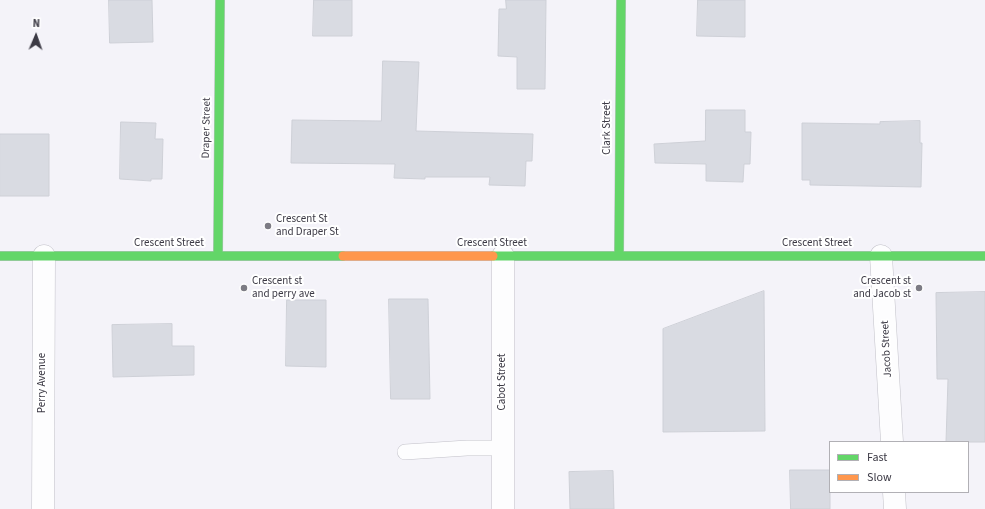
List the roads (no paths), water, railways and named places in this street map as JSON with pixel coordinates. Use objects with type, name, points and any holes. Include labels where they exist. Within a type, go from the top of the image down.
[{"type":"main road","name":"Draper Street","points":[[218,256],[220,0]]},
{"type":"main road","name":"Clark Street","points":[[619,256],[620,0]]},
{"type":"main road","name":"Crescent Street","points":[[0,256],[985,256]]},
{"type":"street","name":"Perry Avenue","points":[[43,509],[44,256]]},
{"type":"street","name":"Cabot Street","points":[[503,509],[504,256]]},
{"type":"street","name":"Jacob Street","points":[[881,256],[892,441]]},
{"type":"street","points":[[894,493],[895,509]]},
{"type":"lane","points":[[405,452],[467,448],[503,448]]},
{"type":"place","name":"Crescent St and Draper St","points":[[268,226]]},
{"type":"place","name":"Crescent st and perry ave","points":[[244,288]]},
{"type":"place","name":"Crescent st and Jacob st","points":[[919,288]]}]
